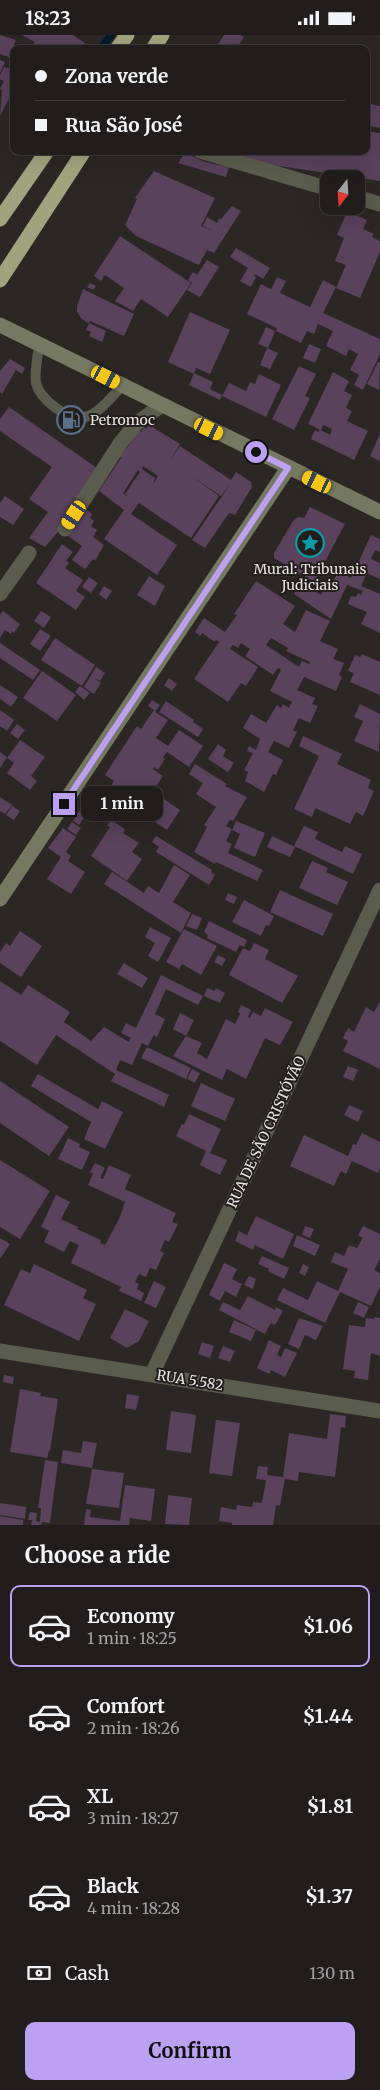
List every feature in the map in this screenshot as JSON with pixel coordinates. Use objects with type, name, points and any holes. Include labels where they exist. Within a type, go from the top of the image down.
[{"type":"highway","points":[[0,219],[44,155]]},
{"type":"highway","points":[[0,280],[81,155]]},
{"type":"street","points":[[214,155],[320,186]]},
{"type":"street","points":[[365,200],[380,204]]},
{"type":"street","points":[[0,325],[380,513]]},
{"type":"street","points":[[65,529],[121,442],[137,423],[162,405]]},
{"type":"street","points":[[0,899],[5,880],[288,468]]},
{"type":"street","points":[[0,594],[29,553]]},
{"type":"street","name":"RUA DE SÃO CRISTÓVÃO","points":[[152,1374],[380,890]]},
{"type":"street","name":"RUA 5.582","points":[[0,1351],[380,1411]]},
{"type":"lane","points":[[40,344],[36,381],[40,393],[56,408],[70,415],[84,417],[103,407],[122,386]]},
{"type":"building","points":[[0,35],[16,40],[14,45],[10,45],[9,57],[0,54]]},
{"type":"building","points":[[22,35],[73,35],[88,45],[33,45],[35,42]]},
{"type":"building","points":[[224,35],[240,35],[244,37],[239,45],[218,45]]},
{"type":"building","points":[[0,60],[5,62],[0,73]]},
{"type":"building","points":[[4,67],[10,69],[10,97],[0,116],[2,91],[0,89],[4,81],[0,79]]},
{"type":"building","points":[[370,104],[380,106],[380,128],[370,126]]},
{"type":"building","points":[[370,132],[380,133],[380,181],[365,179],[365,170],[320,170],[320,172],[233,159],[234,155],[370,155]]},
{"type":"building","points":[[184,155],[189,155],[205,162],[229,167],[226,177],[178,163]]},
{"type":"building","points":[[154,171],[215,198],[201,226],[213,231],[203,226],[207,217],[217,223],[219,218],[221,219],[232,206],[241,211],[214,253],[207,250],[199,265],[136,236],[125,225],[137,199],[135,198]]},
{"type":"building","points":[[345,215],[356,215],[367,220],[363,229],[374,234],[372,237],[380,241],[380,252],[360,298],[336,288],[346,265],[335,261],[344,238],[337,235]]},
{"type":"building","points":[[120,236],[191,283],[168,317],[141,299],[133,311],[115,301],[124,288],[105,275],[101,281],[94,276]]},
{"type":"building","points":[[236,248],[270,268],[263,279],[255,274],[254,276],[256,277],[251,287],[240,281],[248,268],[230,257]]},
{"type":"building","points":[[207,260],[219,267],[200,297],[187,290],[192,283],[188,280],[193,272],[197,275]]},
{"type":"building","points":[[277,277],[286,281],[280,293],[310,307],[323,280],[336,287],[323,313],[380,339],[380,354],[363,390],[354,385],[359,375],[350,370],[358,354],[349,349],[346,356],[326,346],[333,331],[318,324],[314,334],[307,331],[301,343],[276,331],[277,328],[247,314],[261,284],[271,289]]},
{"type":"building","points":[[90,283],[96,286],[93,290],[87,287]]},
{"type":"building","points":[[83,289],[134,314],[124,336],[90,321],[89,323],[86,322],[81,318],[77,312],[77,306]]},
{"type":"building","points":[[190,312],[230,330],[210,374],[196,368],[194,374],[168,362]]},
{"type":"building","points":[[89,323],[106,331],[102,342],[89,336],[91,332],[86,330]]},
{"type":"building","points":[[266,327],[275,331],[268,348],[258,344]]},
{"type":"building","points":[[309,344],[321,349],[315,363],[303,358]]},
{"type":"building","points":[[267,348],[278,353],[270,369],[260,365]]},
{"type":"building","points":[[10,359],[25,368],[22,374],[16,370],[2,394],[0,392],[0,371]]},
{"type":"building","points":[[378,362],[380,363],[379,390],[367,384]]},
{"type":"building","points":[[299,366],[316,374],[305,396],[310,398],[294,430],[272,419]]},
{"type":"building","points":[[333,372],[349,381],[344,391],[352,395],[346,408],[352,411],[347,421],[368,431],[354,460],[311,439],[315,430],[319,432],[319,429],[308,424]],"holes":[[[323,425],[332,429],[330,435],[321,430]]]},
{"type":"building","points":[[194,373],[213,382],[210,389],[222,395],[220,400],[189,385]]},
{"type":"building","points":[[259,374],[281,385],[266,417],[222,396],[229,383],[246,391],[250,382],[255,384]]},
{"type":"building","points":[[9,407],[100,470],[70,518],[45,547],[29,538],[48,512],[29,499],[52,467],[0,431],[0,419]]},
{"type":"building","points":[[149,425],[180,444],[169,462],[180,446],[231,480],[236,472],[251,482],[252,487],[235,515],[229,513],[205,548],[192,540],[231,483],[221,496],[191,476],[219,496],[191,538],[139,503],[131,514],[177,545],[157,575],[104,539],[124,510],[99,491],[121,458],[119,456],[124,448],[126,449],[139,431],[141,432],[144,427],[146,429]],"holes":[[[143,466],[158,476],[153,484],[155,478],[142,469]],[[138,470],[140,472],[125,494],[131,499],[123,493]]]},
{"type":"building","points":[[380,434],[380,461],[370,456]]},
{"type":"building","points":[[5,496],[24,509],[13,525],[0,517],[0,503]]},
{"type":"building","points":[[310,507],[345,524],[314,582],[274,558],[274,553],[293,521],[298,517],[304,518]]},
{"type":"building","points":[[86,509],[92,514],[90,518],[94,521],[91,526],[97,530],[93,537],[104,545],[95,561],[93,559],[85,569],[72,560],[82,546],[68,536]]},
{"type":"building","points":[[371,535],[380,539],[380,552],[375,550],[371,559],[380,563],[380,579],[367,573],[361,586],[380,594],[380,633],[361,624],[367,612],[348,604],[351,596],[356,597],[358,593],[361,595],[363,591],[347,585],[331,619],[294,594],[300,582],[321,595],[325,589],[328,591],[338,572],[351,578]]},
{"type":"building","points":[[62,544],[73,552],[66,561],[69,563],[65,568],[83,580],[76,591],[85,597],[76,610],[36,583]]},
{"type":"building","points":[[149,576],[165,586],[155,606],[137,595]]},
{"type":"building","points":[[89,577],[98,583],[91,593],[82,587]]},
{"type":"building","points":[[256,581],[295,606],[283,624],[295,632],[306,610],[330,621],[320,641],[338,649],[333,659],[344,663],[339,675],[342,677],[336,691],[304,677],[297,690],[315,698],[312,704],[318,706],[310,723],[299,718],[293,730],[297,732],[289,748],[274,741],[268,752],[283,760],[276,775],[273,774],[264,792],[245,781],[248,772],[244,770],[253,753],[247,751],[249,746],[256,750],[260,739],[243,728],[251,714],[266,723],[277,705],[281,708],[283,704],[289,708],[292,702],[270,691],[281,670],[278,668],[273,675],[245,656],[250,649],[241,643],[238,648],[233,645],[230,649],[258,667],[246,686],[241,683],[228,702],[194,679],[219,642],[216,640],[215,642],[202,633],[200,636],[195,632],[204,618],[225,632],[237,615],[234,614]],"holes":[[[271,638],[288,648],[286,651],[310,662],[309,664],[302,661],[299,667],[266,645]]]},
{"type":"building","points":[[104,586],[112,591],[106,600],[99,594]]},
{"type":"building","points":[[3,611],[20,624],[14,633],[12,631],[11,634],[5,630],[0,638],[0,615]]},
{"type":"building","points":[[41,611],[51,617],[44,628],[34,621]]},
{"type":"building","points":[[40,629],[51,636],[40,651],[30,644]]},
{"type":"building","points":[[55,638],[95,665],[82,686],[41,660]]},
{"type":"building","points":[[0,643],[40,670],[33,680],[0,658]]},
{"type":"building","points":[[362,654],[380,662],[380,695],[350,682],[354,673],[348,671],[355,655],[360,657]]},
{"type":"building","points":[[96,667],[105,673],[100,681],[94,678],[101,683],[94,694],[84,687]]},
{"type":"building","points":[[42,671],[76,695],[57,721],[23,698]]},
{"type":"building","points":[[169,678],[177,684],[172,691],[164,685]]},
{"type":"building","points":[[0,685],[18,697],[11,707],[0,699]]},
{"type":"building","points":[[80,686],[90,693],[84,700],[75,692]]},
{"type":"building","points":[[152,700],[160,705],[155,712],[168,720],[156,738],[168,746],[179,730],[203,746],[189,767],[167,752],[158,770],[154,767],[153,769],[163,776],[153,791],[156,793],[149,804],[128,790],[122,798],[133,804],[131,807],[140,813],[134,822],[98,798],[105,786],[109,789],[114,781],[105,775],[137,726],[141,729],[154,710],[148,706]]},
{"type":"building","points":[[166,701],[194,720],[193,722],[203,729],[198,737],[159,712]]},
{"type":"building","points":[[360,704],[380,714],[379,752],[354,741],[363,721],[354,717]]},
{"type":"building","points":[[0,710],[14,720],[7,731],[0,726]]},
{"type":"building","points":[[17,724],[25,730],[18,739],[10,733]]},
{"type":"building","points":[[303,736],[342,754],[337,764],[371,780],[368,788],[374,791],[363,816],[356,812],[350,824],[315,808],[312,817],[294,809],[319,756],[299,746]]},
{"type":"building","points":[[20,740],[45,757],[31,776],[37,781],[30,790],[7,773],[14,763],[7,758]]},
{"type":"building","points":[[218,744],[226,750],[223,756],[234,763],[228,772],[208,759]]},
{"type":"building","points":[[0,752],[7,757],[0,768]]},
{"type":"building","points":[[195,764],[227,784],[225,786],[247,797],[233,821],[230,820],[226,826],[232,829],[226,841],[232,844],[228,853],[263,870],[257,881],[216,862],[215,864],[194,852],[207,827],[204,825],[216,807],[196,794],[203,783],[189,774]]},
{"type":"building","points":[[0,797],[12,805],[5,814],[0,811]]},
{"type":"building","points":[[161,797],[180,810],[167,830],[145,815],[152,804],[155,807]]},
{"type":"building","points":[[83,805],[90,809],[79,825],[73,821]]},
{"type":"building","points":[[12,806],[20,811],[14,820],[6,815]]},
{"type":"building","points":[[111,820],[125,829],[123,833],[139,843],[132,852],[142,859],[127,881],[91,856],[110,827],[107,826]]},
{"type":"building","points":[[236,821],[265,833],[255,857],[234,848],[240,834],[232,830]]},
{"type":"building","points":[[72,822],[81,828],[76,835],[67,829]]},
{"type":"building","points":[[304,826],[318,832],[315,839],[342,852],[345,846],[362,854],[353,874],[294,846]]},
{"type":"building","points":[[63,828],[76,837],[66,852],[71,856],[68,861],[85,872],[71,894],[47,879],[61,857],[48,848]]},
{"type":"building","points":[[156,836],[212,870],[211,872],[215,875],[209,885],[156,852],[159,847],[152,842]]},
{"type":"building","points":[[272,836],[295,847],[290,857],[267,847]]},
{"type":"building","points":[[312,861],[328,868],[326,872],[348,882],[337,905],[299,888]]},
{"type":"building","points":[[174,865],[190,875],[173,902],[191,913],[181,933],[104,884],[112,872],[144,893],[148,886],[159,893]]},
{"type":"building","points":[[280,890],[333,914],[323,936],[270,912]]},
{"type":"building","points":[[228,893],[237,897],[234,904],[225,900]]},
{"type":"building","points":[[244,900],[274,916],[269,926],[266,925],[261,936],[232,922]]},
{"type":"building","points":[[192,914],[202,918],[197,930],[186,926]]},
{"type":"building","points":[[209,921],[247,940],[244,947],[240,945],[236,952],[207,938],[208,935],[204,932]]},
{"type":"building","points":[[150,927],[171,938],[158,962],[148,956],[155,943],[145,937]]},
{"type":"building","points":[[184,929],[217,946],[201,975],[182,964],[179,969],[166,962]]},
{"type":"building","points":[[20,931],[42,946],[21,977],[0,963],[0,952],[6,943],[10,946]]},
{"type":"building","points":[[254,943],[269,950],[265,959],[298,976],[282,1003],[229,975],[243,948],[250,951]]},
{"type":"building","points":[[218,955],[226,959],[222,966],[214,962]]},
{"type":"building","points":[[124,963],[148,978],[142,988],[117,974]]},
{"type":"building","points":[[161,975],[203,996],[198,1005],[166,989],[155,1014],[165,1019],[157,1037],[154,1035],[148,1046],[142,1043],[132,1065],[120,1060],[116,1070],[169,1095],[164,1107],[111,1081],[115,1074],[56,1035],[37,1065],[0,1041],[0,981],[21,995],[28,985],[70,1012],[64,1022],[91,1041],[104,1027],[129,1042],[131,1038],[121,1033],[126,1023],[136,1028]]},
{"type":"building","points":[[207,988],[215,991],[216,988],[225,993],[220,1003],[204,996]]},
{"type":"building","points":[[379,1003],[380,1069],[343,1051],[348,1041],[343,1038],[348,1028],[354,1032],[366,1007],[374,1012]]},
{"type":"building","points":[[241,1005],[251,1010],[248,1017],[250,1018],[253,1012],[261,1016],[265,1008],[293,1022],[280,1045],[265,1038],[246,1079],[227,1069],[222,1080],[173,1056],[186,1036],[202,1043],[197,1053],[207,1059],[226,1019],[235,1024],[240,1014],[238,1012]]},
{"type":"building","points":[[180,1013],[194,1020],[186,1036],[173,1029]]},
{"type":"building","points":[[147,1047],[191,1068],[186,1079],[141,1058]]},
{"type":"building","points":[[348,1066],[358,1070],[353,1081],[343,1077]]},
{"type":"building","points":[[192,1069],[200,1073],[195,1083],[187,1079]]},
{"type":"building","points":[[38,1074],[98,1109],[102,1101],[123,1112],[105,1149],[84,1139],[91,1122],[31,1086]]},
{"type":"building","points":[[0,1081],[69,1127],[49,1156],[0,1123]]},
{"type":"building","points":[[201,1083],[235,1099],[225,1121],[191,1106]]},
{"type":"building","points":[[349,1105],[363,1111],[358,1122],[344,1115]]},
{"type":"building","points":[[189,1114],[221,1129],[210,1153],[227,1160],[220,1175],[200,1165],[206,1151],[176,1136]]},
{"type":"building","points":[[362,1133],[380,1142],[380,1169],[378,1173],[352,1161],[346,1174],[341,1171],[334,1186],[290,1166],[304,1135],[348,1156],[353,1144],[356,1145]]},
{"type":"building","points":[[68,1138],[80,1144],[79,1147],[90,1152],[82,1170],[58,1159]]},
{"type":"building","points":[[0,1160],[50,1191],[20,1239],[0,1227]]},
{"type":"building","points":[[95,1163],[105,1168],[100,1178],[103,1179],[109,1165],[131,1175],[125,1189],[176,1213],[172,1222],[178,1224],[169,1242],[165,1240],[160,1251],[164,1253],[156,1270],[150,1268],[146,1277],[139,1274],[135,1282],[139,1284],[137,1289],[144,1293],[141,1301],[119,1291],[121,1287],[71,1263],[79,1245],[70,1241],[64,1252],[44,1242],[49,1231],[41,1227],[56,1195],[70,1202],[61,1219],[101,1240],[100,1243],[105,1245],[119,1219],[125,1202],[88,1185],[93,1174],[90,1172]]},
{"type":"building","points":[[256,1216],[294,1234],[283,1259],[255,1245],[253,1250],[235,1241],[239,1231],[247,1235]]},
{"type":"building","points":[[305,1226],[314,1229],[310,1238],[302,1235]]},
{"type":"building","points":[[363,1226],[380,1234],[380,1259],[374,1270],[380,1273],[380,1287],[371,1306],[340,1292],[325,1323],[277,1300],[283,1288],[308,1300],[317,1281],[338,1291],[348,1269],[331,1262],[335,1252],[344,1256],[349,1245],[357,1248],[363,1238],[358,1235]]},
{"type":"building","points":[[297,1235],[320,1245],[315,1256],[293,1246]]},
{"type":"building","points":[[0,1238],[10,1244],[0,1259]]},
{"type":"building","points":[[262,1256],[289,1268],[284,1279],[258,1264]]},
{"type":"building","points":[[224,1263],[237,1269],[232,1279],[242,1284],[236,1297],[225,1291],[220,1301],[209,1295]]},
{"type":"building","points":[[34,1264],[87,1290],[83,1298],[96,1304],[79,1341],[4,1305],[21,1269],[30,1273]]},
{"type":"building","points":[[303,1264],[309,1267],[305,1276],[299,1273]]},
{"type":"building","points":[[249,1276],[256,1279],[253,1289],[244,1285]]},
{"type":"building","points":[[154,1281],[166,1287],[156,1308],[144,1303]]},
{"type":"building","points":[[248,1296],[275,1310],[276,1307],[283,1311],[275,1325],[271,1323],[265,1334],[219,1310],[223,1302],[240,1310]]},
{"type":"building","points":[[358,1302],[369,1307],[364,1318],[353,1313]]},
{"type":"building","points":[[125,1309],[149,1321],[139,1341],[127,1348],[110,1338]]},
{"type":"building","points":[[375,1317],[380,1318],[380,1356],[371,1353],[368,1380],[354,1378],[355,1371],[343,1369],[349,1325],[365,1327],[366,1318],[374,1319]]},
{"type":"building","points":[[299,1318],[323,1326],[316,1340],[305,1335],[299,1349],[288,1344]]},
{"type":"building","points":[[234,1320],[256,1330],[251,1341],[229,1332]]},
{"type":"building","points":[[269,1340],[281,1346],[277,1355],[281,1357],[285,1348],[297,1353],[285,1377],[271,1370],[269,1374],[257,1368]]},
{"type":"building","points":[[202,1342],[214,1346],[210,1358],[198,1354]]},
{"type":"building","points":[[223,1346],[235,1351],[230,1362],[218,1358]]},
{"type":"building","points":[[4,1375],[14,1377],[13,1384],[3,1382]]},
{"type":"building","points":[[20,1389],[41,1393],[40,1396],[58,1399],[50,1451],[47,1458],[10,1452]]},
{"type":"building","points":[[127,1394],[139,1396],[136,1410],[125,1408]]},
{"type":"building","points":[[171,1411],[196,1415],[191,1453],[166,1450]]},
{"type":"building","points":[[330,1414],[346,1416],[345,1428],[341,1427],[335,1477],[299,1472],[298,1481],[285,1479],[280,1506],[276,1505],[273,1525],[232,1525],[232,1523],[219,1521],[221,1507],[236,1510],[237,1505],[252,1507],[253,1502],[262,1503],[266,1480],[256,1479],[258,1466],[268,1467],[267,1475],[283,1477],[289,1433],[327,1439]]},
{"type":"building","points":[[216,1420],[240,1423],[232,1476],[209,1473]]},
{"type":"building","points":[[83,1441],[97,1443],[92,1468],[61,1463],[63,1450],[81,1453]]},
{"type":"building","points":[[45,1460],[58,1462],[50,1523],[42,1522],[41,1525],[31,1525],[32,1520],[28,1520],[30,1512],[37,1513],[36,1521],[40,1522],[41,1508],[38,1508]]},
{"type":"building","points":[[92,1469],[124,1473],[119,1508],[86,1504]]},
{"type":"building","points":[[125,1485],[155,1489],[151,1521],[130,1518],[129,1525],[84,1525],[86,1509],[91,1510],[90,1517],[120,1521]]},
{"type":"building","points":[[168,1495],[192,1498],[189,1525],[165,1524]]},
{"type":"building","points":[[0,1503],[26,1507],[25,1519],[0,1515]]},
{"type":"building","points":[[0,1516],[23,1520],[23,1525],[0,1525]]},
{"type":"waterway","points":[[103,45],[111,35]]},
{"type":"place","name":"Petromoc","points":[[71,420]]},
{"type":"place","name":"Mural: Tribunais Judiciais","points":[[310,543]]},
{"type":"route","points":[[64,804],[288,468],[256,452]]}]
